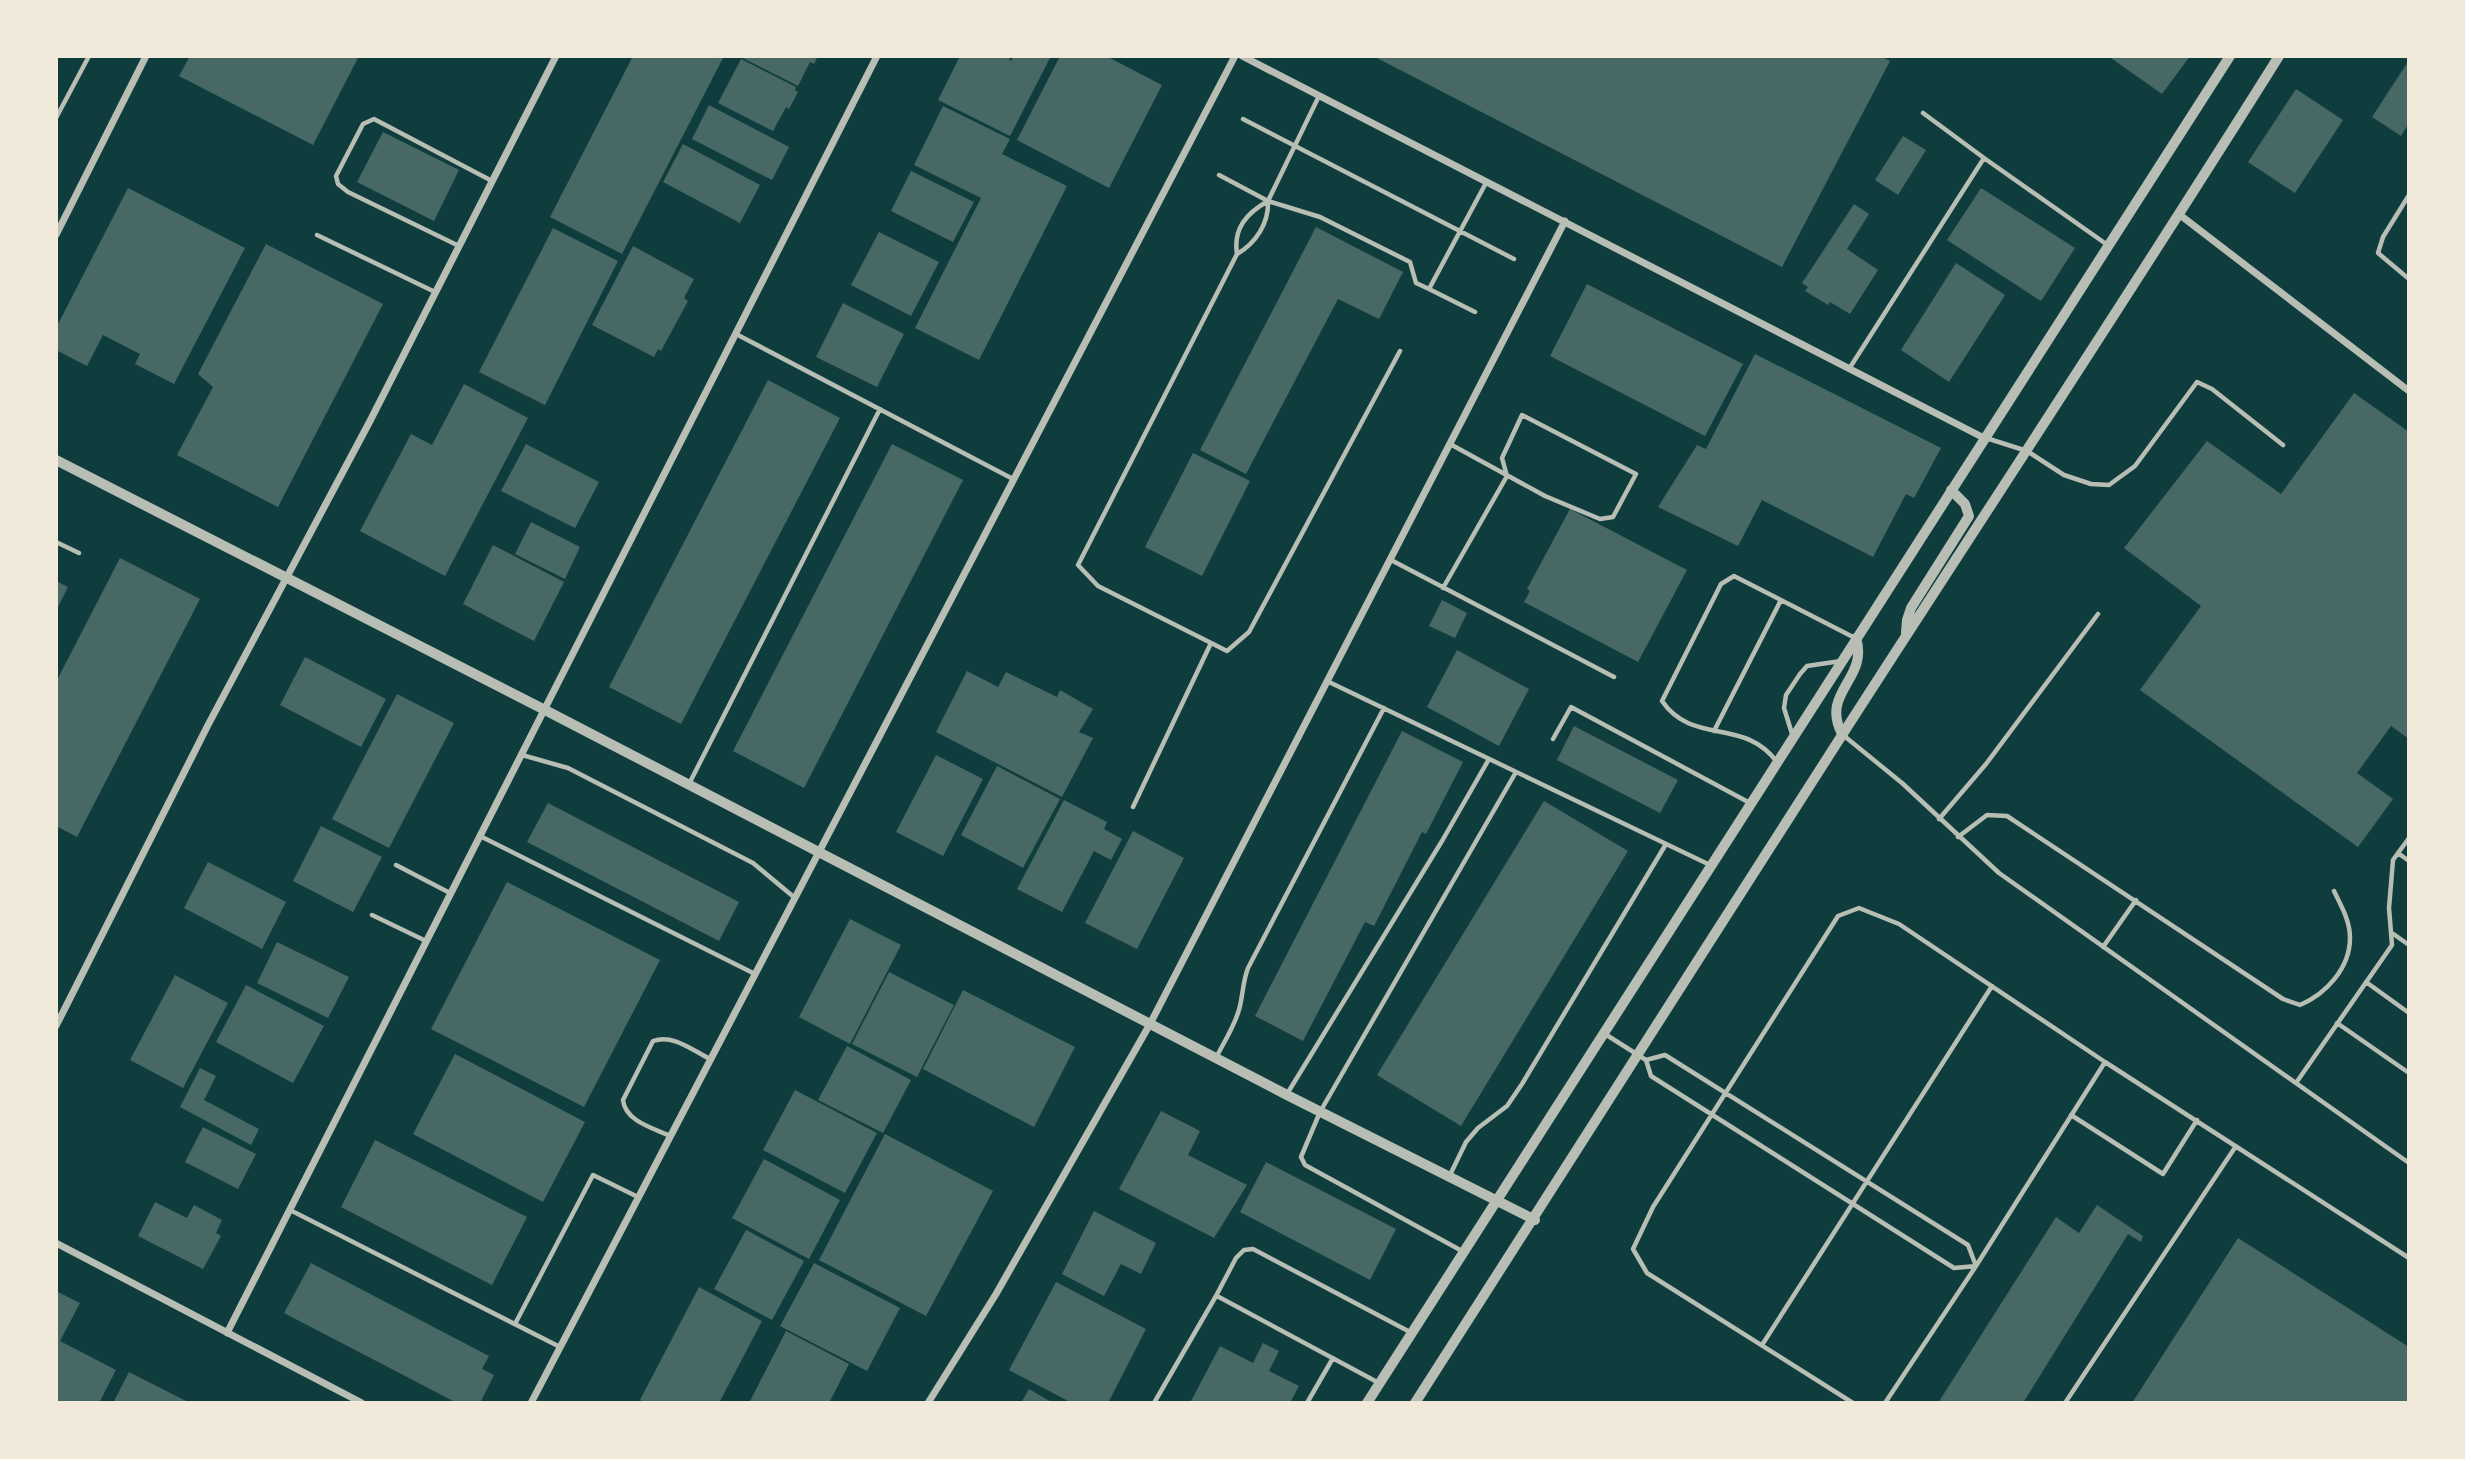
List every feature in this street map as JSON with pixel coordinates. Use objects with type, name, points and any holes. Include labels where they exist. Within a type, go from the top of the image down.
[{"type":"street","points":[[56,235],[146,56]]},
{"type":"street","points":[[56,1026],[208,725],[370,421],[556,56]]},
{"type":"street","points":[[227,1333],[877,56]]},
{"type":"street","points":[[531,1403],[1235,56]]},
{"type":"street","points":[[1242,56],[1984,438]]},
{"type":"street","points":[[1367,1403],[2230,56]]},
{"type":"street","points":[[1415,1403],[1642,1058],[1842,734],[2180,215],[2279,56]]},
{"type":"street","points":[[2180,215],[2409,391]]},
{"type":"street","points":[[928,1403],[996,1294],[1150,1024],[1565,221]]},
{"type":"street","points":[[56,460],[545,710],[1286,1095],[1535,1220]]},
{"type":"street","points":[[1906,636],[1911,608],[1969,516],[1965,504],[1951,490]]},
{"type":"street","points":[[1842,734],[1835,720],[1841,694],[1858,662],[1860,652],[1856,638]]},
{"type":"street","points":[[56,1243],[362,1403]]},
{"type":"lane","points":[[56,118],[89,56]]},
{"type":"lane","points":[[1319,96],[1268,201],[1268,212],[1259,233],[1251,246],[1237,254],[1078,565],[1098,586],[1227,652],[1249,632],[1400,351]]},
{"type":"lane","points":[[1923,113],[2110,247]]},
{"type":"lane","points":[[459,247],[348,192],[338,184],[336,176],[363,124],[374,119],[492,181]]},
{"type":"lane","points":[[1243,119],[1514,259]]},
{"type":"lane","points":[[1849,370],[1984,158]]},
{"type":"lane","points":[[1219,175],[1268,201],[1320,217],[1410,262],[1416,282],[1475,312]]},
{"type":"lane","points":[[1429,289],[1487,181]]},
{"type":"lane","points":[[2409,195],[2383,237],[2378,253],[2409,279]]},
{"type":"lane","points":[[1237,254],[1235,239],[1250,211],[1268,201]]},
{"type":"lane","points":[[317,235],[436,292]]},
{"type":"lane","points":[[736,334],[1014,479]]},
{"type":"lane","points":[[1984,438],[2027,451],[2064,475],[2091,484],[2109,485],[2135,466],[2197,382],[2212,388],[2283,445]]},
{"type":"lane","points":[[688,785],[880,409]]},
{"type":"lane","points":[[1443,588],[1507,476],[1502,458],[1522,415],[1636,474],[1613,517],[1600,519],[1545,496],[1507,476],[1450,444]]},
{"type":"lane","points":[[56,542],[79,553]]},
{"type":"lane","points":[[1391,560],[1614,677]]},
{"type":"lane","points":[[1777,762],[1755,741],[1732,733],[1702,729],[1675,717],[1662,701],[1721,584],[1734,576],[1856,638]]},
{"type":"lane","points":[[1714,731],[1781,600]]},
{"type":"lane","points":[[1939,819],[1986,764],[2098,614]]},
{"type":"lane","points":[[1133,807],[1211,643]]},
{"type":"lane","points":[[1793,737],[1784,708],[1786,695],[1807,666],[1842,661]]},
{"type":"lane","points":[[1329,682],[1711,866]]},
{"type":"lane","points":[[1553,739],[1571,707],[1751,804]]},
{"type":"lane","points":[[1216,1058],[1236,1020],[1241,1004],[1242,983],[1248,968],[1384,708]]},
{"type":"lane","points":[[1842,734],[1902,783],[1999,873],[2409,1163]]},
{"type":"lane","points":[[522,755],[568,768],[753,863],[795,898]]},
{"type":"lane","points":[[1286,1095],[1442,841],[1489,759]]},
{"type":"lane","points":[[1463,1252],[1306,1165],[1301,1157],[1320,1112],[1516,772]]},
{"type":"lane","points":[[1958,837],[1987,815],[2007,816],[2283,999],[2300,1004],[2317,998],[2335,979],[2343,965],[2350,939],[2345,913],[2334,891]]},
{"type":"lane","points":[[480,836],[755,974]]},
{"type":"lane","points":[[2296,1083],[2392,945],[2389,908],[2393,860],[2409,838]]},
{"type":"lane","points":[[1449,1176],[1466,1142],[1478,1128],[1507,1106],[1522,1084],[1666,844]]},
{"type":"lane","points":[[2398,853],[2409,861]]},
{"type":"lane","points":[[396,865],[451,893]]},
{"type":"lane","points":[[2103,947],[2136,900]]},
{"type":"lane","points":[[1853,1403],[1647,1273],[1633,1249],[1653,1207],[1838,916],[1859,908],[1899,924],[2105,1062],[2409,1258]]},
{"type":"lane","points":[[372,915],[427,942]]},
{"type":"lane","points":[[2392,933],[2409,945]]},
{"type":"lane","points":[[2365,982],[2409,1013]]},
{"type":"lane","points":[[1762,1345],[1992,986]]},
{"type":"lane","points":[[2337,1023],[2409,1073]]},
{"type":"lane","points":[[1603,1033],[1642,1058],[1651,1076],[1954,1268],[1976,1266]]},
{"type":"lane","points":[[671,1137],[629,1115],[624,1109],[623,1100],[653,1041],[671,1039],[711,1059]]},
{"type":"lane","points":[[1642,1058],[1665,1055],[1726,1092],[1968,1245],[1976,1266]]},
{"type":"lane","points":[[1885,1403],[1976,1266],[2105,1062]]},
{"type":"lane","points":[[2071,1115],[2163,1174],[2197,1120]]},
{"type":"lane","points":[[2065,1403],[2236,1146]]},
{"type":"lane","points":[[515,1324],[593,1175],[638,1198]]},
{"type":"lane","points":[[290,1210],[560,1347]]},
{"type":"lane","points":[[1154,1403],[1236,1258],[1244,1250],[1253,1249],[1411,1332]]},
{"type":"lane","points":[[1216,1296],[1379,1384]]},
{"type":"lane","points":[[1307,1403],[1333,1358]]},
{"type":"building","points":[[190,56],[359,56],[313,145],[179,76]]},
{"type":"building","points":[[633,56],[724,56],[622,254],[550,217]]},
{"type":"building","points":[[739,56],[818,56],[814,64],[810,62],[798,86]]},
{"type":"building","points":[[960,56],[1011,56],[1011,61],[1014,56],[1051,56],[1010,136],[938,100]]},
{"type":"building","points":[[1060,56],[1106,56],[1162,85],[1109,188],[1017,140]]},
{"type":"building","points":[[1373,56],[1880,56],[1890,61],[1782,267]]},
{"type":"building","points":[[2108,56],[2190,56],[2162,94]]},
{"type":"building","points":[[741,59],[796,87],[798,92],[773,131],[718,103]]},
{"type":"building","points":[[2409,60],[2409,123],[2401,136],[2372,117]]},
{"type":"building","points":[[2296,89],[2343,120],[2295,193],[2248,162]]},
{"type":"building","points":[[709,105],[789,147],[772,180],[692,139]]},
{"type":"building","points":[[943,106],[1010,139],[1002,154],[1067,186],[979,360],[915,328],[981,198],[914,165]]},
{"type":"building","points":[[383,132],[459,170],[434,221],[357,182]]},
{"type":"building","points":[[1903,136],[1926,150],[1898,195],[1875,180]]},
{"type":"building","points":[[683,144],[760,185],[740,223],[663,182]]},
{"type":"building","points":[[911,171],[974,202],[953,242],[891,211]]},
{"type":"building","points":[[128,188],[245,248],[174,384],[135,364],[140,354],[103,335],[87,366],[56,350],[56,328]]},
{"type":"building","points":[[1981,188],[2075,248],[2041,301],[1947,240]]},
{"type":"building","points":[[1854,204],[1869,214],[1847,249],[1878,270],[1850,314],[1805,291],[1808,287],[1802,283]]},
{"type":"building","points":[[1316,227],[1403,272],[1379,319],[1338,299],[1246,474],[1200,450]]},
{"type":"building","points":[[553,228],[618,261],[545,405],[479,372]]},
{"type":"building","points":[[879,232],[939,262],[911,316],[851,285]]},
{"type":"building","points":[[266,244],[383,304],[278,507],[177,455],[213,387],[198,374]]},
{"type":"building","points":[[633,246],[694,279],[684,298],[688,301],[661,351],[658,349],[654,357],[592,325]]},
{"type":"building","points":[[1956,263],[2005,295],[1949,382],[1901,350]]},
{"type":"building","points":[[1587,284],[1743,364],[1705,436],[1550,356]]},
{"type":"building","points":[[843,303],[904,334],[877,387],[816,357]]},
{"type":"building","points":[[1755,354],[1941,448],[1914,498],[1906,494],[1873,557],[1762,500],[1738,546],[1658,507],[1697,445],[1706,449]]},
{"type":"building","points":[[768,380],[840,418],[681,724],[609,687]]},
{"type":"building","points":[[464,384],[528,418],[445,576],[360,531],[411,434],[432,445]]},
{"type":"building","points":[[2354,393],[2409,432],[2409,739],[2391,726],[2357,773],[2393,799],[2358,847],[2140,690],[2201,606],[2124,548],[2207,441],[2281,494]]},
{"type":"building","points":[[526,444],[599,482],[575,528],[501,491]]},
{"type":"building","points":[[892,444],[963,480],[804,788],[733,751]]},
{"type":"building","points":[[1193,453],[1250,481],[1202,576],[1145,547]]},
{"type":"building","points":[[1570,509],[1687,570],[1638,662],[1524,602],[1530,591],[1527,589]]},
{"type":"building","points":[[531,522],[580,547],[565,579],[515,554]]},
{"type":"building","points":[[493,545],[564,582],[534,641],[463,604]]},
{"type":"building","points":[[120,558],[200,599],[77,837],[56,826],[56,682]]},
{"type":"building","points":[[56,581],[68,587],[56,611]]},
{"type":"building","points":[[1442,600],[1467,613],[1455,638],[1429,626]]},
{"type":"building","points":[[1457,650],[1529,689],[1499,746],[1427,707]]},
{"type":"building","points":[[305,657],[386,699],[361,747],[280,705]]},
{"type":"building","points":[[967,671],[998,687],[1006,672],[1057,697],[1060,690],[1093,709],[1079,732],[1093,738],[1062,797],[936,732]]},
{"type":"building","points":[[397,694],[454,723],[389,848],[332,819]]},
{"type":"building","points":[[1574,726],[1678,780],[1660,813],[1557,760]]},
{"type":"building","points":[[1402,731],[1463,762],[1426,834],[1422,832],[1374,926],[1365,922],[1303,1041],[1255,1016]]},
{"type":"building","points":[[936,755],[983,779],[943,856],[896,832]]},
{"type":"building","points":[[997,766],[1060,799],[1023,868],[961,835]]},
{"type":"building","points":[[1064,800],[1107,822],[1104,829],[1122,839],[1111,860],[1094,851],[1062,912],[1017,889]]},
{"type":"building","points":[[1544,801],[1628,851],[1461,1126],[1377,1075]]},
{"type":"building","points":[[548,803],[739,902],[719,941],[527,842]]},
{"type":"building","points":[[321,826],[382,857],[353,912],[293,881]]},
{"type":"building","points":[[1133,831],[1184,858],[1137,949],[1085,923]]},
{"type":"building","points":[[208,862],[286,902],[262,949],[184,908]]},
{"type":"building","points":[[507,882],[660,960],[584,1107],[431,1029]]},
{"type":"building","points":[[850,919],[901,945],[850,1044],[799,1017]]},
{"type":"building","points":[[277,942],[349,977],[328,1018],[257,983]]},
{"type":"building","points":[[889,972],[954,1005],[917,1077],[852,1044]]},
{"type":"building","points":[[175,975],[228,1003],[183,1088],[130,1060]]},
{"type":"building","points":[[246,985],[324,1026],[293,1083],[216,1042]]},
{"type":"building","points":[[963,990],[1075,1047],[1034,1127],[923,1069]]},
{"type":"building","points":[[847,1046],[911,1080],[883,1133],[818,1100]]},
{"type":"building","points":[[455,1054],[585,1122],[543,1202],[413,1134]]},
{"type":"building","points":[[200,1068],[216,1076],[204,1100],[259,1129],[251,1145],[180,1107]]},
{"type":"building","points":[[795,1090],[877,1133],[845,1193],[763,1150]]},
{"type":"building","points":[[1161,1111],[1200,1131],[1188,1155],[1247,1185],[1214,1238],[1119,1189]]},
{"type":"building","points":[[203,1127],[256,1154],[238,1189],[185,1162]]},
{"type":"building","points":[[885,1134],[993,1191],[926,1316],[819,1260]]},
{"type":"building","points":[[375,1140],[527,1217],[492,1285],[341,1207]]},
{"type":"building","points":[[764,1159],[840,1200],[809,1259],[732,1218]]},
{"type":"building","points":[[1266,1162],[1396,1229],[1370,1280],[1240,1212]]},
{"type":"building","points":[[155,1202],[187,1218],[194,1205],[222,1220],[216,1233],[221,1236],[203,1269],[138,1236]]},
{"type":"building","points":[[2097,1205],[2143,1236],[2141,1242],[2128,1234],[2023,1403],[1938,1403],[2056,1217],[2079,1233]]},
{"type":"building","points":[[1094,1211],[1156,1243],[1141,1274],[1121,1264],[1104,1296],[1062,1274]]},
{"type":"building","points":[[746,1230],[804,1261],[772,1320],[714,1289]]},
{"type":"building","points":[[2238,1238],[2409,1347],[2409,1403],[2132,1403]]},
{"type":"building","points":[[311,1263],[489,1356],[482,1369],[494,1375],[480,1403],[457,1403],[284,1313]]},
{"type":"building","points":[[814,1263],[900,1308],[867,1371],[780,1326]]},
{"type":"building","points":[[1056,1282],[1146,1329],[1108,1403],[1072,1403],[1009,1370]]},
{"type":"building","points":[[699,1287],[762,1321],[719,1403],[645,1403],[640,1400]]},
{"type":"building","points":[[56,1291],[80,1303],[60,1341],[116,1370],[99,1403],[56,1403]]},
{"type":"building","points":[[786,1331],[849,1364],[829,1403],[749,1403]]},
{"type":"building","points":[[1263,1343],[1279,1351],[1269,1371],[1299,1386],[1290,1403],[1190,1403],[1220,1346],[1253,1363]]},
{"type":"building","points":[[129,1372],[190,1403],[113,1403]]},
{"type":"building","points":[[1029,1389],[1053,1403],[1021,1403]]}]
